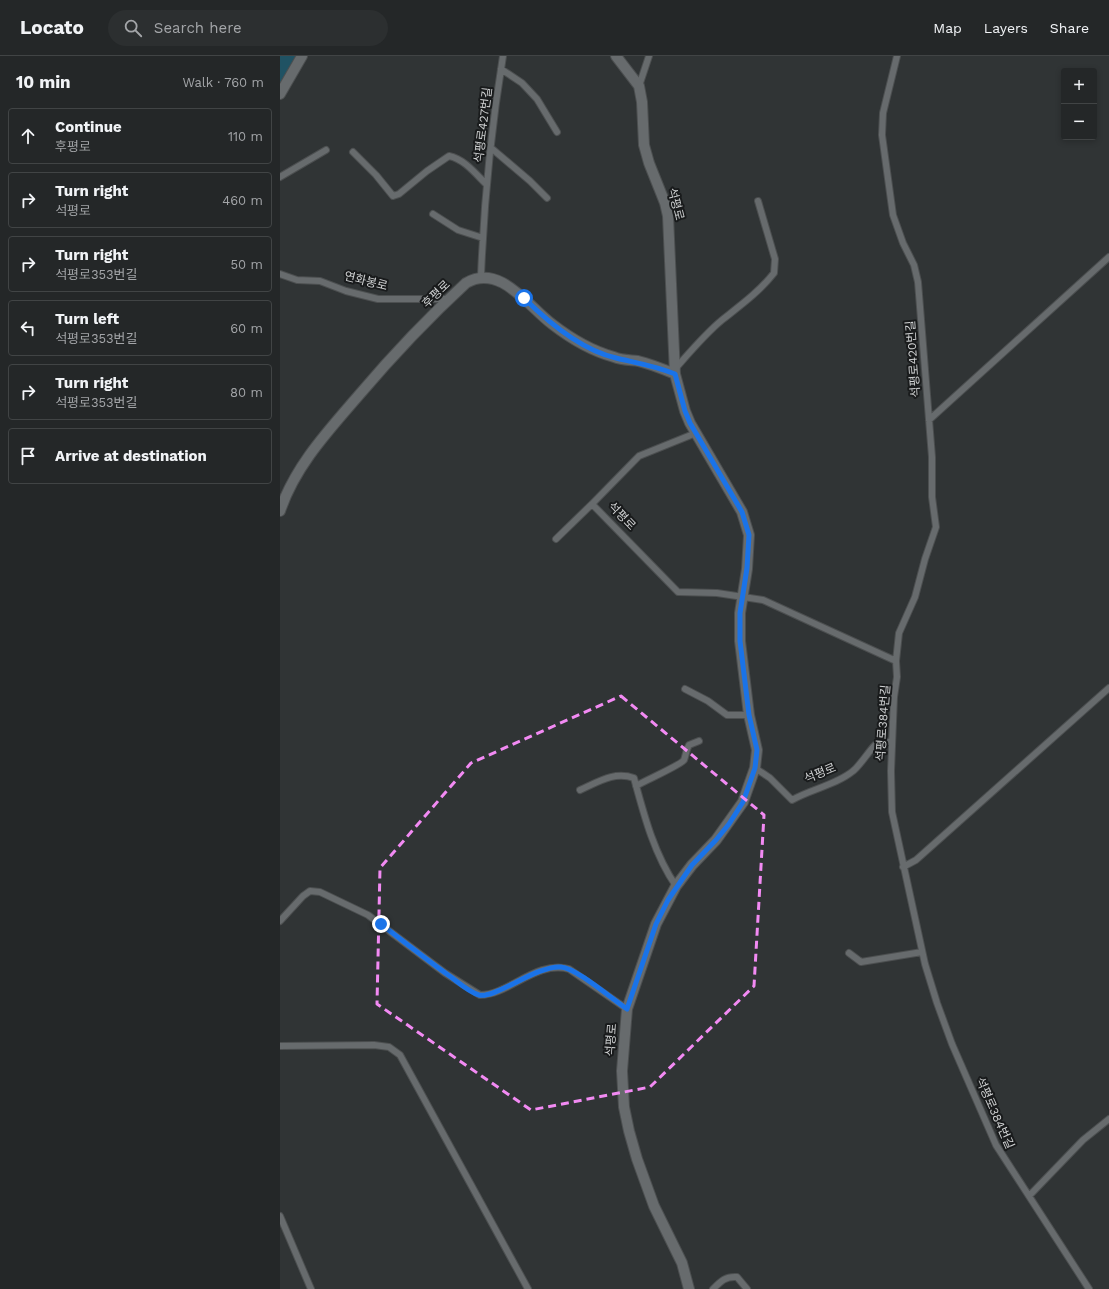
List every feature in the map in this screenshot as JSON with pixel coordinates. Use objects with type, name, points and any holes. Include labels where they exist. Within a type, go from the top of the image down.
[{"type":"street","points":[[280,94],[302,56]]},
{"type":"street","name":"석평로","points":[[616,56],[639,86],[642,102],[644,145],[649,163],[665,203],[668,216],[675,372],[685,411],[724,479],[746,522],[749,535],[749,551],[740,613],[740,641],[749,715],[757,750],[755,768],[743,802],[729,824],[676,886],[656,924],[627,1009],[622,1071],[624,1108],[637,1159],[654,1206],[682,1263],[689,1289]]},
{"type":"street","points":[[481,276],[494,279],[510,288],[524,298],[552,324],[595,351],[616,358],[675,372]]},
{"type":"street","name":"후평로","points":[[280,512],[295,475],[306,459],[397,351],[448,299],[466,283],[481,276]]},
{"type":"lane","name":"석평로427번길","points":[[481,276],[486,184],[504,56]]},
{"type":"lane","points":[[639,86],[649,56]]},
{"type":"lane","name":"석평로420번길","points":[[896,661],[899,633],[915,598],[925,559],[936,528],[932,497],[932,457],[918,282],[914,265],[903,243],[893,215],[882,135],[883,114],[897,56]]},
{"type":"lane","points":[[501,69],[522,83],[537,99],[557,132]]},
{"type":"lane","points":[[490,148],[530,181],[546,198]]},
{"type":"lane","points":[[280,177],[326,150]]},
{"type":"lane","name":"석평로427번길","points":[[353,152],[376,175],[393,196],[399,194],[426,171],[449,156],[456,157],[466,164],[486,184]]},
{"type":"lane","points":[[675,372],[702,339],[722,320],[748,301],[774,273],[775,258],[758,201]]},
{"type":"lane","points":[[433,214],[458,230],[483,238]]},
{"type":"lane","points":[[929,420],[1109,257]]},
{"type":"lane","name":"연화봉로","points":[[280,274],[296,280],[320,281],[346,291],[378,299],[448,299]]},
{"type":"lane","name":"석평로","points":[[696,432],[639,456],[592,504],[678,592],[742,595]]},
{"type":"lane","points":[[556,539],[592,504]]},
{"type":"lane","points":[[742,595],[763,600],[796,614],[896,661]]},
{"type":"lane","name":"석평로384번길","points":[[896,661],[897,677],[892,742],[891,798],[903,867],[922,952],[944,1024],[996,1145],[1089,1289]]},
{"type":"lane","points":[[903,867],[916,860],[1109,688]]},
{"type":"lane","points":[[685,689],[708,701],[728,715],[749,715]]},
{"type":"lane","points":[[636,786],[684,761],[689,745],[699,741]]},
{"type":"lane","name":"석평로","points":[[755,768],[770,778],[792,800],[841,780],[854,771],[865,760],[872,746],[878,742],[892,742]]},
{"type":"lane","points":[[580,790],[612,776],[623,774],[634,778],[650,831],[669,876],[676,886]]},
{"type":"lane","points":[[280,921],[303,896],[310,891],[320,892],[368,915],[445,973],[480,995],[494,993],[531,974],[560,967],[576,973],[627,1009]]},
{"type":"lane","points":[[849,953],[861,962],[922,952]]},
{"type":"lane","points":[[280,1046],[374,1045],[389,1047],[400,1055],[528,1289]]},
{"type":"lane","points":[[1029,1196],[1083,1140],[1109,1119]]},
{"type":"lane","points":[[280,1216],[311,1289]]},
{"type":"lane","points":[[713,1289],[721,1280],[730,1276],[737,1277],[747,1289]]},
{"type":"highlighted area","points":[[621,696],[764,815],[754,986],[650,1087],[531,1110],[377,1004],[380,868],[471,763]]},
{"type":"shaded area","points":[[280,56],[299,56],[280,88]]},
{"type":"route","points":[[381,924],[419,955],[474,993],[486,995],[494,993],[531,974],[560,967],[569,969],[582,977],[605,995],[627,1009],[642,961],[656,924],[668,900],[676,886],[692,865],[729,824],[743,802],[755,768],[757,750],[749,715],[740,641],[740,613],[749,551],[749,535],[742,512],[705,446],[690,423],[680,397],[675,374],[658,367],[637,361],[616,358],[595,351],[552,324],[524,298]]}]
